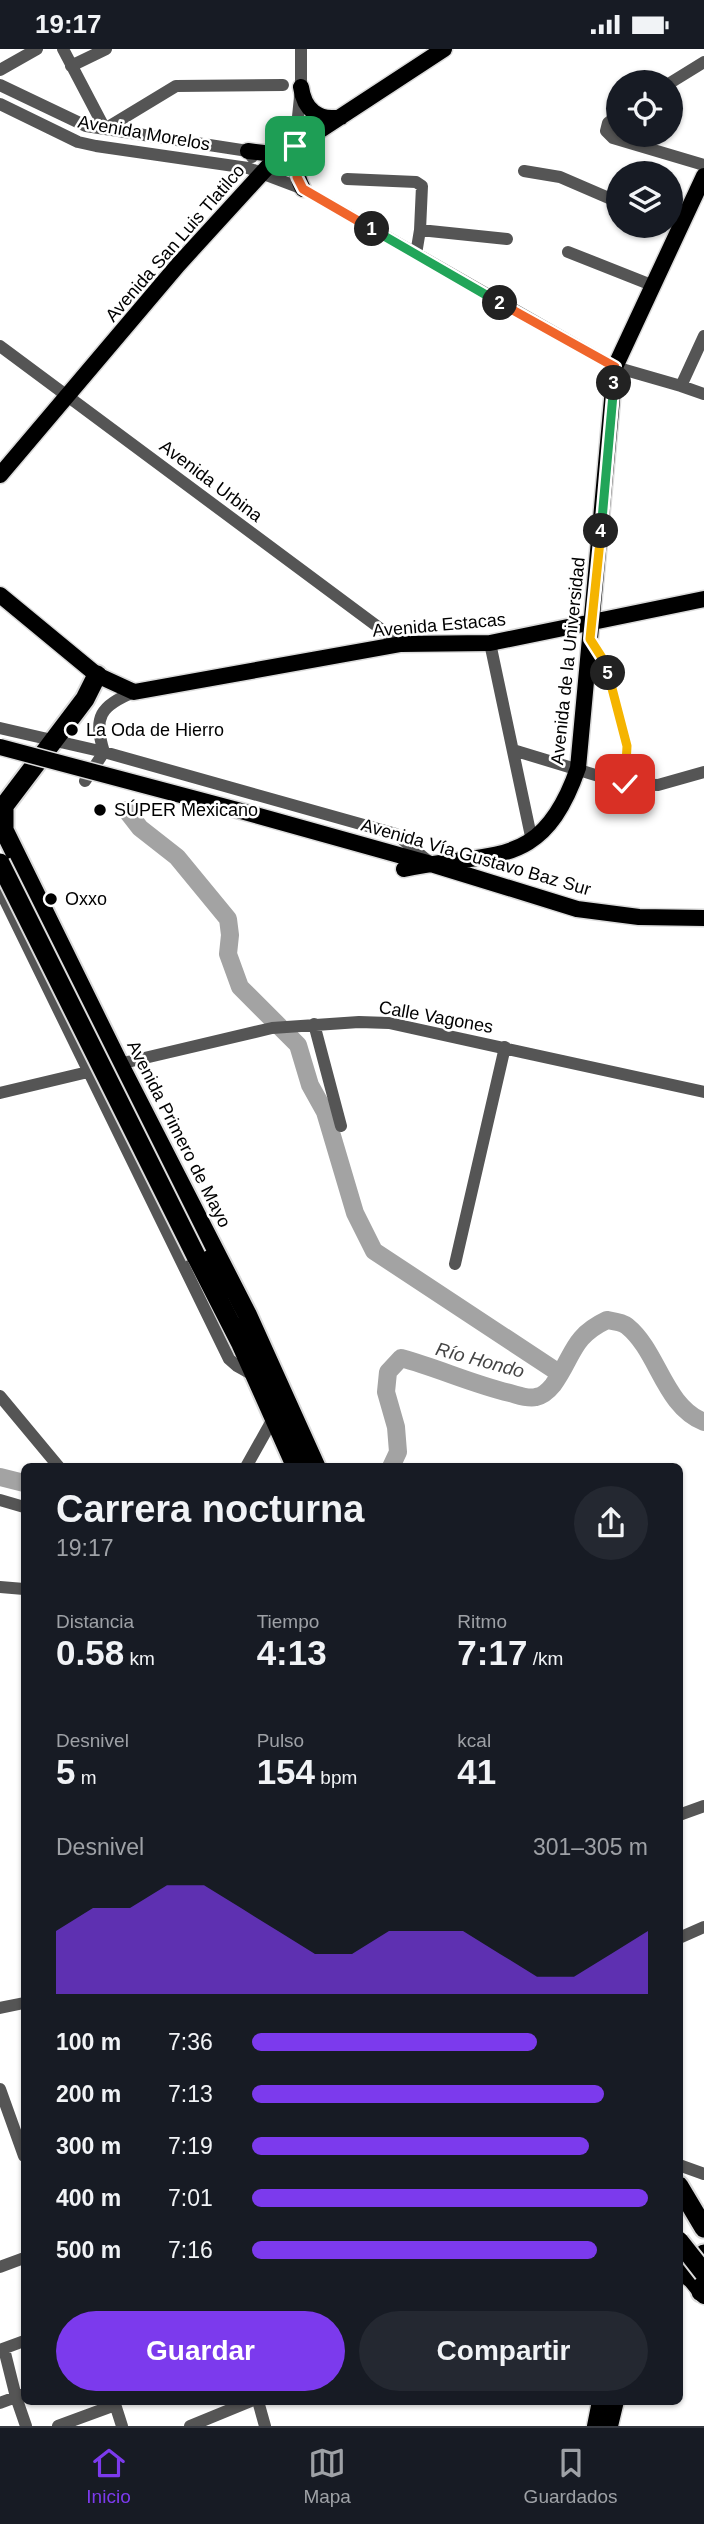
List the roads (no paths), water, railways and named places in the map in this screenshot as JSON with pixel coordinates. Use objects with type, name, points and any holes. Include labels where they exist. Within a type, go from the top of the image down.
[{"type":"highway","points":[[2,826],[4,806],[85,699],[97,675]]},
{"type":"highway","name":"Avenida Primero de Mayo","points":[[2,826],[119,1065],[247,1314],[314,1463]]},
{"type":"highway","points":[[0,863],[241,1344],[291,1462]]},
{"type":"highway","points":[[683,2193],[704,2228]]},
{"type":"highway","points":[[683,2246],[704,2273]]},
{"type":"highway","points":[[683,2269],[692,2266],[704,2254]]},
{"type":"main road","name":"Avenida San Luis Tlatilco","points":[[0,475],[178,265],[263,172],[295,147],[444,49]]},
{"type":"main road","points":[[301,87],[309,110],[319,117],[331,119],[343,116]]},
{"type":"main road","points":[[247,151],[295,147],[299,150],[297,177],[303,189]]},
{"type":"main road","name":"Avenida de la Universidad","points":[[683,214],[704,176]]},
{"type":"main road","name":"Avenida de la Universidad","points":[[404,869],[509,853],[532,841],[555,817],[568,796],[578,768],[615,367],[654,286],[671,238]]},
{"type":"main road","points":[[0,595],[97,675],[134,692]]},
{"type":"main road","name":"Avenida Estacas","points":[[134,692],[401,644],[490,643],[704,599]]},
{"type":"main road","name":"Avenida Vía Gustavo Baz Sur","points":[[0,747],[431,863],[576,909],[639,917],[704,918]]},
{"type":"main road","points":[[683,2273],[703,2290]]},
{"type":"main road","points":[[594,2426],[599,2405]]},
{"type":"main road","points":[[610,2426],[615,2405]]},
{"type":"street","points":[[0,70],[37,49]]},
{"type":"street","points":[[62,49],[105,129]]},
{"type":"street","points":[[71,65],[106,49]]},
{"type":"street","points":[[295,147],[301,87],[301,49]]},
{"type":"street","points":[[683,75],[704,62]]},
{"type":"street","points":[[0,85],[72,121],[105,129],[247,151],[263,172]]},
{"type":"street","points":[[105,129],[176,86],[283,85]]},
{"type":"street","name":"Avenida Morelos","points":[[0,104],[78,142],[263,172],[303,189],[615,367],[704,394]]},
{"type":"street","points":[[643,147],[704,165]]},
{"type":"street","points":[[524,171],[560,177],[606,197]]},
{"type":"street","points":[[347,179],[419,184],[423,190],[416,254]]},
{"type":"street","points":[[420,230],[507,239]]},
{"type":"street","points":[[568,252],[654,286]]},
{"type":"street","points":[[681,386],[704,336]]},
{"type":"street","name":"Avenida Urbina","points":[[0,346],[401,644]]},
{"type":"street","points":[[590,639],[606,664],[627,746],[625,784]]},
{"type":"street","points":[[490,643],[532,841]]},
{"type":"street","points":[[85,781],[104,752],[98,731],[98,721],[103,711],[120,698],[134,692]]},
{"type":"street","points":[[0,728],[104,752],[396,834],[431,863]]},
{"type":"street","points":[[513,750],[625,784],[658,785],[704,772]]},
{"type":"street","points":[[0,890],[229,1359],[256,1377]]},
{"type":"street","points":[[48,989],[76,975]]},
{"type":"street","name":"Calle Vagones","points":[[119,1065],[272,1028],[314,1024],[389,1023],[704,1092]]},
{"type":"street","points":[[314,1024],[341,1126]]},
{"type":"street","points":[[455,1264],[505,1047]]},
{"type":"street","points":[[0,1093],[88,1072]]},
{"type":"street","points":[[0,1396],[56,1463]]},
{"type":"street","points":[[248,1463],[274,1417]]},
{"type":"street","points":[[0,1500],[21,1506]]},
{"type":"street","points":[[0,1587],[21,1589]]},
{"type":"street","points":[[683,1814],[704,1806]]},
{"type":"street","points":[[683,1936],[704,1927]]},
{"type":"street","points":[[0,2008],[21,2004]]},
{"type":"street","points":[[0,2089],[21,2148]]},
{"type":"street","points":[[683,2166],[704,2174]]},
{"type":"street","points":[[0,2267],[21,2259]]},
{"type":"street","points":[[0,2403],[20,2395],[2,2349],[21,2342]]},
{"type":"street","points":[[22,2405],[26,2426]]},
{"type":"street","points":[[58,2426],[110,2405]]},
{"type":"street","points":[[116,2405],[122,2426]]},
{"type":"street","points":[[190,2426],[241,2405]]},
{"type":"street","points":[[259,2405],[265,2426]]},
{"type":"waterway","points":[[126,810],[140,828],[177,857],[228,919],[228,954],[240,987],[298,1045],[310,1085],[325,1112],[355,1213],[374,1251],[559,1373]]},
{"type":"waterway","name":"Río Hondo","points":[[393,1463],[398,1452],[396,1427],[386,1392],[388,1372],[401,1358],[496,1389],[536,1397],[553,1385],[586,1333],[607,1320],[625,1325],[638,1337],[679,1403],[690,1414],[704,1422]]},
{"type":"waterway","name":"Río Hondo","points":[[0,1477],[21,1482]]},
{"type":"place","name":"La Oda de Hierro","points":[[72,730]]},
{"type":"place","name":"SÚPER Mexicano","points":[[100,810]]},
{"type":"place","name":"Oxxo","points":[[51,899]]}]
